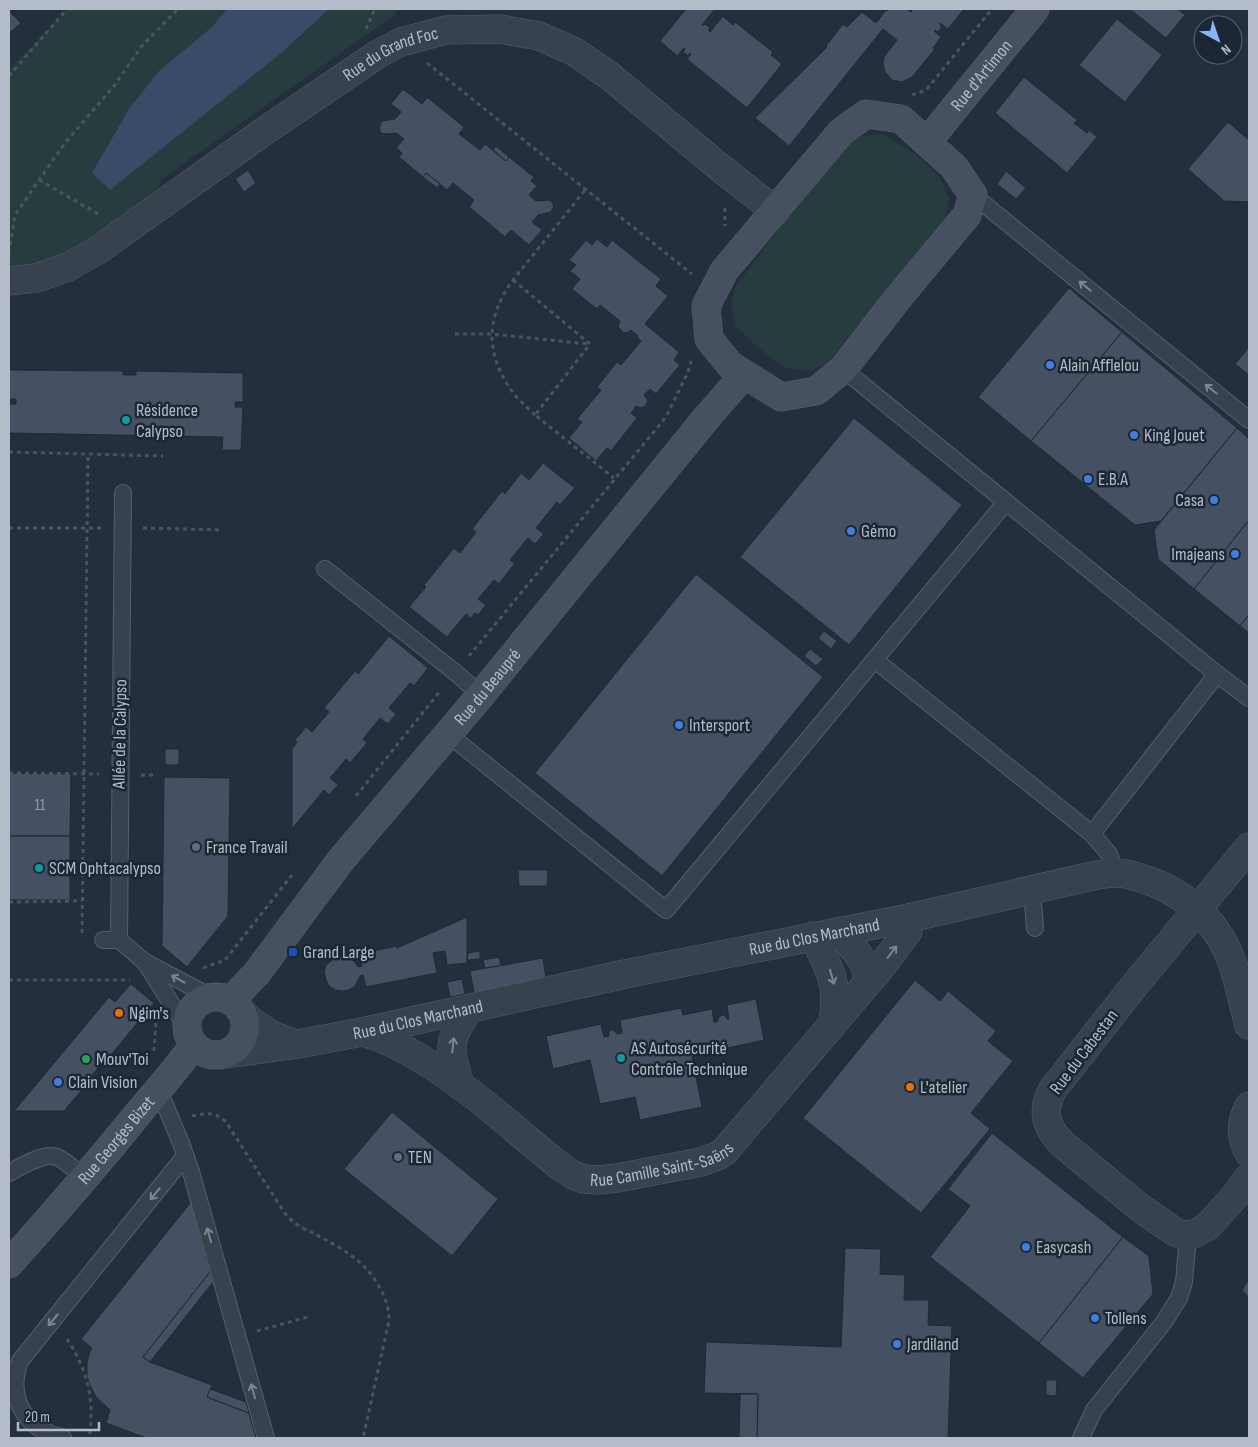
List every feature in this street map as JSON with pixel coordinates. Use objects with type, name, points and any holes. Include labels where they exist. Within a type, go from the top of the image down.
[{"type":"street","name":"Rue d'Artimon","points":[[927,142],[1035,9]]},
{"type":"street","name":"Rue du Grand Foc","points":[[9,281],[36,278],[52,273],[68,267],[98,250],[266,130],[378,54],[401,42],[499,19],[575,52],[611,77],[775,211]]},
{"type":"street","points":[[866,114],[901,119],[954,167],[973,195],[967,215],[898,298],[843,369],[816,391],[781,397],[730,365],[709,339],[706,306],[724,271],[842,132],[866,114]]},
{"type":"street","name":"Rue du Beaupré","points":[[229,1004],[256,974],[342,860],[481,695],[744,374]]},
{"type":"street","name":"Rue du Cabestan","points":[[1188,1236],[1175,1232],[1139,1207],[1074,1154],[1054,1135],[1046,1116],[1047,1101],[1053,1089],[1197,908],[1249,846]]},
{"type":"street","name":"Rue du Clos Marchand","points":[[226,1054],[298,1044],[362,1032],[625,974],[909,918],[1032,889],[1115,873],[1143,878],[1170,889],[1197,908],[1218,934],[1232,962],[1249,1025]]},
{"type":"street","name":"Rue Camille Saint-Saëns","points":[[362,1032],[377,1035],[388,1040],[428,1063],[462,1086],[556,1163],[579,1178],[591,1180],[617,1178],[701,1162],[724,1152],[908,931],[909,918]]},
{"type":"street","points":[[825,934],[855,950],[867,974],[867,982]]},
{"type":"street","points":[[825,934],[826,961],[833,982],[835,996],[833,1022]]},
{"type":"street","points":[[203,1000],[229,1004],[246,1024],[245,1034],[241,1042],[226,1054],[205,1054],[190,1036],[188,1019],[191,1011],[203,1000]]},
{"type":"street","name":"Rue du Clos Marchand","points":[[229,1004],[259,1028],[276,1038],[298,1044]]},
{"type":"street","points":[[462,1086],[452,1059],[452,1043],[457,1029],[471,1008]]},
{"type":"street","points":[[428,1063],[425,1054],[425,1042],[434,1015]]},
{"type":"street","points":[[165,1082],[190,1036]]},
{"type":"street","name":"Rue Georges Bizet","points":[[9,1264],[80,1184],[165,1082]]},
{"type":"street","points":[[1249,1106],[1243,1118],[1241,1132],[1244,1145],[1249,1153]]},
{"type":"street","points":[[1188,1236],[1208,1226],[1236,1196],[1249,1177]]},
{"type":"street","name":"Rue Georges Bizet","points":[[9,1283],[80,1184]]},
{"type":"lane","points":[[973,195],[1249,420]]},
{"type":"lane","points":[[843,369],[1217,674],[1249,698]]},
{"type":"lane","name":"Allée de la Calypso","points":[[123,493],[119,775],[111,940],[145,962],[229,1004]]},
{"type":"lane","points":[[448,734],[666,910],[1006,502]]},
{"type":"lane","points":[[325,569],[481,695]]},
{"type":"lane","points":[[874,660],[1092,834],[1109,854],[1115,873]]},
{"type":"lane","points":[[1092,834],[1217,674]]},
{"type":"lane","points":[[1032,889],[1035,928]]},
{"type":"lane","name":"Allée de la Calypso","points":[[145,962],[190,1036]]},
{"type":"lane","points":[[165,1082],[163,1100],[186,1156],[266,1438]]},
{"type":"lane","points":[[9,1173],[42,1158],[52,1156],[60,1159],[80,1184]]},
{"type":"lane","points":[[63,1438],[35,1426],[20,1406],[15,1391],[16,1373],[20,1361],[186,1156]]},
{"type":"lane","points":[[1081,1438],[1098,1405],[1164,1322],[1179,1298],[1184,1282],[1188,1236]]},
{"type":"path","points":[[9,76],[67,9]]},
{"type":"path","points":[[9,255],[15,215],[39,180],[66,142],[114,86],[141,47],[178,9]]},
{"type":"path","points":[[911,95],[926,90],[992,9]]},
{"type":"path","points":[[401,42],[694,276]]},
{"type":"path","points":[[39,180],[103,217]]},
{"type":"path","points":[[586,189],[507,287],[495,312],[491,334],[496,360],[511,391],[535,415],[614,478]]},
{"type":"path","points":[[724,231],[726,224],[725,206]]},
{"type":"path","points":[[513,280],[590,344]]},
{"type":"path","points":[[456,334],[491,334],[590,344]]},
{"type":"path","points":[[535,415],[590,344]]},
{"type":"path","points":[[354,799],[614,478],[666,417],[688,372],[694,354]]},
{"type":"path","points":[[9,452],[163,456]]},
{"type":"path","points":[[82,940],[88,454]]},
{"type":"path","points":[[9,773],[158,775]]},
{"type":"path","points":[[176,978],[225,960],[298,868]]},
{"type":"path","points":[[9,902],[82,901]]},
{"type":"path","points":[[9,980],[131,980],[145,962]]},
{"type":"path","points":[[164,992],[158,1006],[153,1059],[165,1082]]},
{"type":"path","points":[[172,1122],[206,1113],[218,1115],[226,1122],[284,1212],[296,1224],[347,1252],[359,1261],[378,1284],[386,1300],[389,1321],[363,1438]]},
{"type":"path","points":[[237,1337],[311,1316]]},
{"type":"path","points":[[52,1322],[75,1352],[89,1389],[92,1406],[89,1438]]},
{"type":"green space","points":[[67,9],[397,9],[396,14],[160,180],[159,191],[103,231],[59,255],[35,264],[9,268],[9,69]]},
{"type":"green space","points":[[882,134],[914,153],[939,176],[949,198],[944,221],[827,364],[808,371],[785,368],[736,327],[731,302],[736,286],[791,213],[848,144],[861,136]]},
{"type":"water","points":[[227,9],[329,9],[280,54],[110,190],[92,173],[129,109],[159,71],[212,27]]},
{"type":"building","points":[[686,9],[715,9],[702,25],[705,24],[710,28],[708,30],[710,32],[723,16],[733,25],[735,22],[773,52],[771,55],[782,64],[747,108],[687,59],[691,54],[688,56],[683,52],[684,48],[677,56],[660,41]]},
{"type":"building","points":[[907,9],[911,12],[910,9],[964,9],[948,29],[940,23],[942,27],[938,32],[934,31],[941,37],[933,48],[935,49],[912,77],[902,82],[892,80],[885,72],[884,57],[897,40],[883,29],[789,146],[755,118],[827,47],[843,24],[847,27],[862,12],[876,23],[886,10]]},
{"type":"building","points":[[1130,9],[1178,9],[1185,15],[1166,38]]},
{"type":"building","points":[[9,11],[21,23],[11,32],[9,30]]},
{"type":"building","points":[[1117,19],[1162,55],[1125,102],[1079,65]]},
{"type":"building","points":[[1024,77],[1077,120],[1074,123],[1087,133],[1089,130],[1097,137],[1067,173],[995,113]]},
{"type":"building","points":[[403,89],[422,104],[427,97],[464,127],[459,134],[480,150],[485,144],[506,161],[509,157],[534,177],[531,181],[537,186],[529,195],[536,201],[549,200],[554,206],[551,212],[538,215],[532,222],[542,230],[529,245],[511,230],[505,237],[469,207],[474,200],[453,183],[447,190],[426,173],[423,177],[399,157],[402,153],[396,148],[404,139],[396,133],[381,133],[379,128],[382,121],[395,119],[401,112],[391,104]]},
{"type":"building","points":[[1228,122],[1249,140],[1249,202],[1224,201],[1188,169]]},
{"type":"building","points":[[496,146],[509,157],[506,161],[493,150]]},
{"type":"building","points":[[248,170],[256,183],[244,192],[235,179]]},
{"type":"building","points":[[1006,171],[1026,188],[1016,199],[997,184]]},
{"type":"building","points":[[426,173],[440,184],[437,188],[423,177]]},
{"type":"building","points":[[597,239],[607,247],[612,240],[661,279],[656,286],[668,296],[645,324],[679,352],[674,360],[680,365],[656,394],[650,389],[644,395],[648,401],[645,406],[641,408],[636,406],[631,413],[637,418],[611,451],[607,448],[596,461],[569,438],[582,422],[577,419],[601,390],[597,387],[617,362],[621,365],[641,341],[631,330],[627,333],[622,332],[618,326],[620,321],[600,305],[597,309],[572,289],[580,279],[570,271],[576,265],[569,260],[586,240],[592,245]]},
{"type":"building","name":"Alain Afflelou","points":[[1069,288],[1122,332],[1031,441],[978,397]]},
{"type":"building","name":"King Jouet","points":[[1122,332],[1237,428],[1161,521],[1135,525],[1031,441]]},
{"type":"building","points":[[1249,347],[1249,375],[1235,364]]},
{"type":"building","name":"Résidence Calypso","points":[[9,370],[123,371],[123,375],[136,375],[136,371],[243,373],[243,402],[235,402],[235,407],[243,407],[241,450],[222,450],[223,437],[9,433],[9,404],[16,404],[16,399],[9,399]]},
{"type":"building","name":"Gémo","points":[[854,418],[962,505],[849,645],[740,557]]},
{"type":"building","name":"Casa","points":[[1237,428],[1249,439],[1249,520],[1194,589],[1158,559],[1154,530]]},
{"type":"building","points":[[543,463],[575,488],[560,505],[557,502],[536,528],[544,534],[535,544],[528,538],[510,560],[515,563],[499,584],[494,580],[478,599],[486,605],[478,615],[475,613],[471,618],[466,614],[447,637],[409,607],[454,548],[460,553],[476,532],[472,529],[502,491],[505,494],[521,473],[529,480]]},
{"type":"building","name":"Imajeans","points":[[1249,520],[1249,615],[1240,626],[1194,589]]},
{"type":"building","name":"Intersport","points":[[696,574],[823,677],[662,876],[535,773]]},
{"type":"building","points":[[1249,615],[1249,633],[1240,626]]},
{"type":"building","points":[[824,631],[837,641],[831,649],[818,638]]},
{"type":"building","points":[[389,636],[428,668],[414,686],[410,683],[389,708],[396,714],[388,724],[380,718],[363,739],[367,743],[350,763],[346,759],[330,778],[338,785],[329,795],[324,790],[292,829],[292,749],[297,742],[295,740],[306,727],[312,732],[329,712],[324,708],[355,671],[358,674]]},
{"type":"building","points":[[810,649],[823,659],[816,666],[804,656]]},
{"type":"building","points":[[165,749],[179,749],[179,765],[165,765]]},
{"type":"building","points":[[9,773],[71,774],[70,836],[9,836]]},
{"type":"building","name":"France Travail","points":[[164,777],[230,778],[228,916],[187,967],[162,946]]},
{"type":"building","name":"SCM Ophtacalypso","points":[[9,836],[70,836],[70,900],[9,900]]},
{"type":"building","points":[[518,870],[548,870],[547,886],[519,886]]},
{"type":"building","points":[[467,917],[467,963],[447,965],[445,951],[433,953],[437,973],[366,987],[363,975],[360,976],[355,986],[343,991],[335,990],[329,986],[326,980],[324,972],[326,965],[336,957],[343,956],[349,958],[358,967],[362,966],[359,954],[397,946],[397,948]]},
{"type":"building","points":[[480,951],[480,959],[467,960],[468,953]]},
{"type":"building","points":[[499,957],[501,966],[485,968],[483,960]]},
{"type":"building","points":[[543,958],[546,979],[474,993],[470,971]]},
{"type":"building","points":[[462,979],[465,994],[450,997],[447,982]]},
{"type":"building","name":"L'atelier","points":[[915,980],[940,1001],[948,991],[996,1031],[988,1041],[1013,1061],[971,1113],[990,1129],[921,1213],[803,1118]]},
{"type":"building","points":[[131,984],[154,1003],[92,1075],[94,1076],[64,1111],[14,1111],[109,997],[115,1002]]},
{"type":"building","name":"AS Autosécurité Contrôle Technique","points":[[756,999],[764,1040],[692,1056],[702,1107],[640,1120],[635,1097],[600,1104],[590,1060],[553,1069],[546,1036],[601,1024],[604,1037],[609,1036],[611,1030],[614,1030],[617,1034],[622,1033],[620,1020],[681,1008],[683,1015],[712,1009],[714,1022],[718,1021],[718,1018],[722,1015],[729,1019],[727,1005]]},
{"type":"building","points":[[392,1112],[498,1199],[452,1256],[344,1169]]},
{"type":"building","name":"Easycash","points":[[992,1133],[1123,1237],[1039,1343],[930,1257],[970,1206],[948,1189]]},
{"type":"building","points":[[191,1202],[210,1272],[143,1357],[150,1362],[212,1385],[207,1397],[249,1413],[256,1438],[146,1438],[106,1423],[110,1410],[96,1397],[87,1376],[87,1362],[92,1348],[81,1339]]},
{"type":"building","name":"Tollens","points":[[1123,1237],[1149,1256],[1153,1294],[1083,1378],[1039,1343]]},
{"type":"building","name":"Jardiland","points":[[845,1248],[881,1249],[880,1274],[905,1275],[904,1300],[929,1300],[928,1325],[952,1326],[948,1438],[757,1438],[758,1394],[704,1393],[706,1342],[841,1347]]},
{"type":"building","points":[[210,1272],[213,1282],[150,1362],[143,1357]]},
{"type":"building","points":[[1249,1279],[1249,1298],[1242,1290]]},
{"type":"building","points":[[1046,1380],[1057,1380],[1056,1396],[1046,1395]]},
{"type":"building","points":[[210,1389],[246,1402],[249,1413],[207,1397]]},
{"type":"building","points":[[740,1394],[758,1394],[757,1438],[739,1438]]},
{"type":"place","name":"Alain Afflelou","points":[[1050,365]]},
{"type":"place","name":"Résidence Calypso","points":[[126,420]]},
{"type":"place","name":"King Jouet","points":[[1134,435]]},
{"type":"place","name":"E.B.A","points":[[1088,479]]},
{"type":"place","name":"Casa","points":[[1214,500]]},
{"type":"place","name":"Gémo","points":[[851,531]]},
{"type":"place","name":"Imajeans","points":[[1235,554]]},
{"type":"place","name":"Intersport","points":[[679,725]]},
{"type":"place","name":"France Travail","points":[[196,847]]},
{"type":"place","name":"SCM Ophtacalypso","points":[[39,868]]},
{"type":"place","name":"Grand Large","points":[[293,952]]},
{"type":"place","name":"Ngim's","points":[[119,1013]]},
{"type":"place","name":"AS Autosécurité Contrôle Technique","points":[[621,1058]]},
{"type":"place","name":"Mouv'Toi","points":[[86,1059]]},
{"type":"place","name":"Clain Vision","points":[[58,1082]]},
{"type":"place","name":"L'atelier","points":[[910,1087]]},
{"type":"place","name":"TEN","points":[[398,1157]]},
{"type":"place","name":"Easycash","points":[[1026,1247]]},
{"type":"place","name":"Tollens","points":[[1095,1318]]},
{"type":"place","name":"Jardiland","points":[[897,1344]]}]
